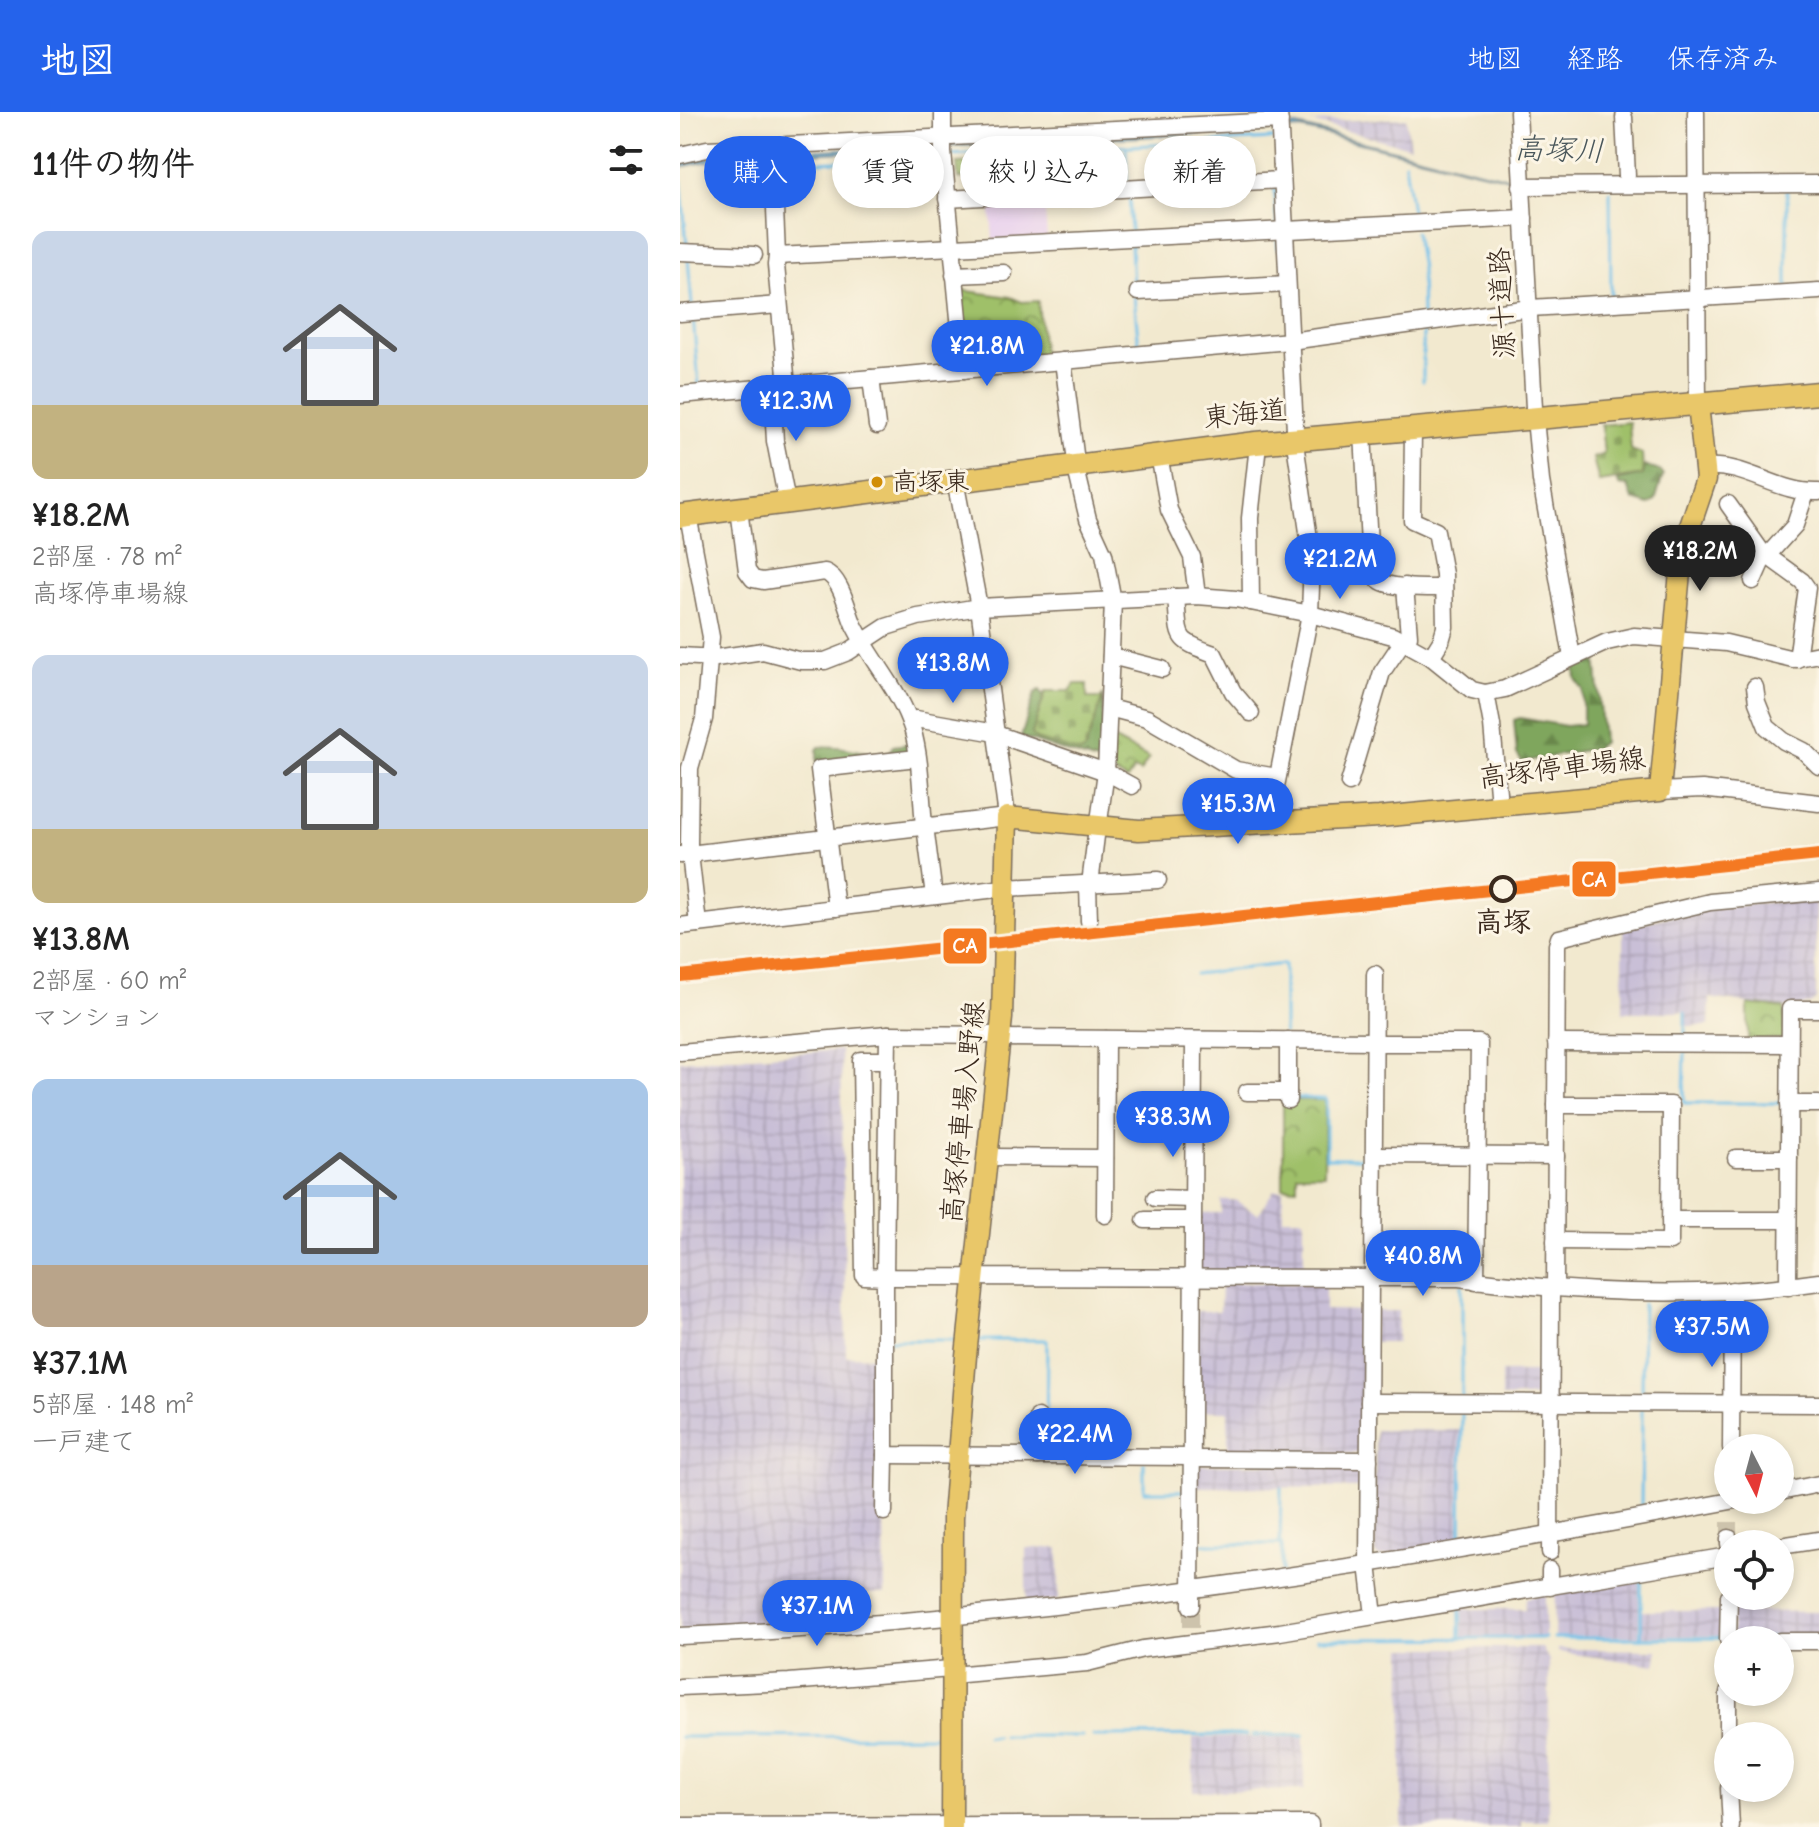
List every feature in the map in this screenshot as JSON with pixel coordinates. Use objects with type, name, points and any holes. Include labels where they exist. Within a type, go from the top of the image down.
[{"type":"highway","name":"東海道","points":[[684,516],[1256,443],[1819,393]]},
{"type":"main road","name":"高塚停車場線","points":[[1269,822],[1387,816],[1660,791],[1682,550],[1705,485],[1706,467],[1698,404]]},
{"type":"main road","points":[[1007,817],[1098,828],[1148,830],[1269,822]]},
{"type":"main road","name":"高塚停車場入野線","points":[[952,1826],[952,1529],[974,1278],[1000,1037],[1007,817]]},
{"type":"street","points":[[943,112],[943,136]]},
{"type":"street","name":"源十道路","points":[[1518,112],[1541,481],[1572,657]]},
{"type":"street","points":[[1696,112],[1698,404]]},
{"type":"street","points":[[1624,117],[1627,176]]},
{"type":"street","points":[[944,143],[1280,122],[1295,439],[1312,559],[1310,614],[1269,822]]},
{"type":"street","points":[[684,152],[832,147]]},
{"type":"street","points":[[944,157],[964,370]]},
{"type":"street","points":[[1521,181],[1627,176],[1819,184]]},
{"type":"street","points":[[947,199],[1281,180]]},
{"type":"street","points":[[1521,181],[1696,180]]},
{"type":"street","points":[[775,208],[780,386],[775,441],[787,502]]},
{"type":"street","points":[[777,256],[1524,218]]},
{"type":"street","points":[[680,252],[754,255]]},
{"type":"street","points":[[954,275],[1004,273]]},
{"type":"street","points":[[1138,292],[1287,284]]},
{"type":"street","points":[[680,395],[1290,341],[1530,308],[1819,291]]},
{"type":"street","points":[[680,313],[779,305]]},
{"type":"street","points":[[1063,361],[1076,465],[1088,519],[1104,554],[1113,601],[1106,772],[1089,884],[1089,921]]},
{"type":"street","points":[[871,378],[877,426]]},
{"type":"street","points":[[1413,429],[1412,520],[1436,531],[1444,588],[1444,631],[1431,657]]},
{"type":"street","points":[[1363,433],[1371,562],[1381,583],[1390,587],[1444,588]]},
{"type":"street","points":[[1251,602],[1250,518],[1256,443]]},
{"type":"street","points":[[1159,455],[1169,510],[1192,557],[1197,596]]},
{"type":"street","points":[[1706,467],[1727,466],[1783,488],[1812,492],[1795,525],[1766,555],[1753,581]]},
{"type":"street","points":[[685,855],[1007,817],[979,607],[955,480]]},
{"type":"street","points":[[1728,504],[1766,555],[1807,588],[1797,659]]},
{"type":"street","points":[[739,509],[749,575],[763,581],[830,574],[836,580],[863,641],[899,700],[910,722],[917,758],[934,896]]},
{"type":"street","points":[[684,516],[711,626],[704,719],[685,768],[685,855],[698,924]]},
{"type":"street","points":[[1349,783],[1382,672],[1409,636],[1405,586]]},
{"type":"street","points":[[680,656],[710,657],[763,651],[801,661],[819,662],[841,656],[886,627],[907,619],[979,607],[1197,596],[1251,602],[1310,614],[1393,636],[1431,657],[1472,690],[1486,693],[1516,685],[1572,657],[1628,637],[1726,643],[1797,659],[1819,654]]},
{"type":"street","points":[[1176,597],[1180,636],[1187,644],[1214,654],[1233,692],[1251,713]]},
{"type":"street","points":[[1111,656],[1162,669]]},
{"type":"street","points":[[1755,687],[1759,709],[1767,727],[1818,764]]},
{"type":"street","points":[[1486,693],[1499,804]]},
{"type":"street","points":[[1109,708],[1146,718],[1236,770],[1277,777]]},
{"type":"street","points":[[910,722],[916,719],[997,734],[1106,772],[1132,786]]},
{"type":"street","points":[[836,908],[819,769],[917,758]]},
{"type":"street","points":[[1660,791],[1711,790],[1819,803]]},
{"type":"street","points":[[680,926],[1005,888],[1158,880]]},
{"type":"street","points":[[1550,1552],[1559,938],[1710,902],[1819,892]]},
{"type":"street","points":[[1374,1616],[1368,1564],[1369,1402],[1378,981]]},
{"type":"street","points":[[1788,1287],[1790,1009],[1819,1009]]},
{"type":"street","points":[[884,1512],[888,1034]]},
{"type":"street","points":[[680,1052],[888,1034],[1479,1043],[1476,1281]]},
{"type":"street","points":[[1105,1215],[1106,1039]]},
{"type":"street","points":[[1191,1598],[1194,1040]]},
{"type":"street","points":[[1247,1092],[1288,1096],[1288,1040]]},
{"type":"street","points":[[1556,1043],[1789,1044]]},
{"type":"street","points":[[888,1060],[861,1060],[864,1276],[1459,1278],[1553,1289],[1732,1290],[1819,1282]]},
{"type":"street","points":[[1789,1104],[1819,1104]]},
{"type":"street","points":[[1555,1241],[1670,1242],[1671,1105],[1556,1105]]},
{"type":"street","points":[[1374,1155],[1556,1156]]},
{"type":"street","points":[[987,1157],[1105,1158]]},
{"type":"street","points":[[1736,1158],[1789,1158]]},
{"type":"street","points":[[1155,1198],[1193,1199]]},
{"type":"street","points":[[1145,1220],[1193,1220]]},
{"type":"street","points":[[1670,1220],[1788,1220]]},
{"type":"street","points":[[1731,1434],[1732,1290]]},
{"type":"street","points":[[1369,1402],[1819,1404]]},
{"type":"street","points":[[1038,1417],[1038,1456]]},
{"type":"street","points":[[885,1455],[1369,1460]]},
{"type":"street","points":[[1794,1489],[1819,1484]]},
{"type":"street","points":[[680,1636],[846,1627],[1191,1598],[1714,1504]]},
{"type":"street","points":[[1729,1520],[1730,1514]]},
{"type":"street","points":[[1794,1544],[1819,1540]]},
{"type":"street","points":[[680,1687],[1076,1665],[1191,1635],[1374,1616],[1714,1558]]},
{"type":"street","points":[[1550,1570],[1550,1587]]},
{"type":"street","points":[[1794,1641],[1819,1641]]},
{"type":"street","points":[[1730,1802],[1731,1827]]},
{"type":"street","points":[[680,1826],[1310,1824],[1310,1827]]},
{"type":"shaded area","points":[[1406,118],[1410,147],[1311,122]]},
{"type":"shaded area","points":[[991,208],[1045,208],[1047,238],[993,240]]},
{"type":"shaded area","points":[[1816,898],[1816,999],[1811,1004],[1784,1008],[1710,998],[1709,1026],[1685,1026],[1685,1012],[1623,1012],[1623,928],[1695,910]]},
{"type":"shaded area","points":[[841,1050],[846,1356],[882,1357],[885,1594],[855,1594],[855,1620],[680,1630],[680,1061]]},
{"type":"shaded area","points":[[1274,1190],[1283,1190],[1283,1218],[1304,1218],[1304,1275],[1196,1275],[1196,1213],[1221,1213],[1221,1200],[1235,1200],[1258,1214]]},
{"type":"shaded area","points":[[1221,1283],[1325,1283],[1325,1310],[1367,1311],[1366,1453],[1228,1456],[1228,1411],[1195,1411],[1196,1311],[1220,1311]]},
{"type":"shaded area","points":[[1373,1311],[1398,1311],[1397,1342],[1373,1342]]},
{"type":"shaded area","points":[[1501,1372],[1547,1372],[1547,1396],[1501,1398]]},
{"type":"shaded area","points":[[1375,1430],[1460,1430],[1459,1543],[1379,1557],[1375,1553]]},
{"type":"shaded area","points":[[1361,1463],[1366,1488],[1195,1487],[1195,1465]]},
{"type":"shaded area","points":[[1026,1548],[1059,1548],[1059,1600],[1026,1604]]},
{"type":"shaded area","points":[[1639,1578],[1639,1636],[1554,1637],[1555,1593]]},
{"type":"shaded area","points":[[1545,1594],[1545,1637],[1462,1637],[1462,1609],[1525,1609],[1526,1598]]},
{"type":"shaded area","points":[[1642,1611],[1725,1611],[1725,1626],[1714,1626],[1714,1636],[1642,1636]]},
{"type":"shaded area","points":[[1732,1611],[1819,1612],[1819,1636],[1794,1636],[1794,1626],[1732,1626]]},
{"type":"shaded area","points":[[1403,1648],[1542,1648],[1549,1660],[1548,1821],[1521,1821],[1521,1827],[1402,1827]]},
{"type":"shaded area","points":[[1558,1649],[1657,1650],[1656,1665],[1558,1652]]},
{"type":"shaded area","points":[[1304,1737],[1304,1790],[1193,1791],[1193,1738]]},
{"type":"green space","points":[[957,163],[960,163],[960,179],[958,179]]},
{"type":"green space","points":[[960,290],[1010,297],[1022,302],[1038,301],[1043,357],[972,364],[968,360]]},
{"type":"green space","points":[[1629,422],[1631,450],[1642,454],[1643,475],[1599,482],[1593,458],[1604,454],[1601,425]]},
{"type":"green space","points":[[1645,466],[1663,475],[1655,501],[1649,505],[1633,500],[1628,486],[1619,485],[1617,481],[1643,475]]},
{"type":"green space","points":[[1596,654],[1603,742],[1596,748],[1522,762],[1517,754],[1514,720],[1520,718],[1566,726],[1583,724],[1583,689],[1576,679],[1575,665]]},
{"type":"green space","points":[[1075,684],[1087,684],[1087,698],[1102,698],[1085,750],[1081,753],[1036,739],[1032,734],[1046,691],[1070,691]]},
{"type":"green space","points":[[1040,690],[1044,696],[1032,734],[1083,752],[1103,694],[1103,764],[1021,737],[1035,693]]},
{"type":"green space","points":[[1111,738],[1149,758],[1140,772],[1134,769],[1127,780],[1111,771]]},
{"type":"green space","points":[[909,744],[913,751],[817,764],[819,747],[890,753],[893,746]]},
{"type":"green space","points":[[1748,1004],[1784,1008],[1784,1039],[1748,1040]]},
{"type":"green space","points":[[1283,1100],[1325,1100],[1324,1174],[1297,1174],[1297,1188],[1283,1187]]},
{"type":"green space","points":[[1377,1250],[1440,1250],[1440,1273],[1380,1272]]},
{"type":"water","points":[[1297,126],[1528,183],[1301,129],[1128,138],[1099,136]]},
{"type":"water","points":[[960,143],[960,146],[944,147],[944,144]]},
{"type":"water","points":[[832,149],[832,153],[816,153],[816,150]]},
{"type":"water","points":[[704,158],[704,162],[680,167],[680,163]]},
{"type":"waterway","points":[[949,155],[1273,139]]},
{"type":"waterway","points":[[816,162],[832,161]]},
{"type":"waterway","points":[[1405,163],[1413,219]]},
{"type":"waterway","points":[[681,181],[687,246]]},
{"type":"waterway","points":[[1275,187],[1275,199]]},
{"type":"waterway","points":[[1787,190],[1787,286]]},
{"type":"waterway","points":[[1610,191],[1611,295]]},
{"type":"waterway","points":[[1129,195],[1131,233]]},
{"type":"waterway","points":[[1275,203],[1277,225]]},
{"type":"waterway","points":[[1415,232],[1421,268],[1422,317]]},
{"type":"waterway","points":[[1277,239],[1278,249]]},
{"type":"waterway","points":[[1131,244],[1133,288]]},
{"type":"waterway","points":[[688,258],[692,305]]},
{"type":"waterway","points":[[1134,296],[1139,348]]},
{"type":"waterway","points":[[693,317],[699,385]]},
{"type":"waterway","points":[[1423,330],[1423,381]]},
{"type":"waterway","points":[[1195,974],[1284,964],[1284,1033]]},
{"type":"waterway","points":[[1685,1013],[1685,1037]]},
{"type":"waterway","points":[[1685,1048],[1684,1103],[1782,1103]]},
{"type":"waterway","points":[[1295,1098],[1326,1099],[1326,1158],[1367,1158]]},
{"type":"waterway","points":[[1462,1285],[1462,1396]]},
{"type":"waterway","points":[[1642,1396],[1643,1304]]},
{"type":"waterway","points":[[891,1340],[959,1340]]},
{"type":"waterway","points":[[978,1340],[1047,1340],[1046,1451]]},
{"type":"waterway","points":[[1461,1544],[1462,1408]]},
{"type":"waterway","points":[[1641,1512],[1642,1408]]},
{"type":"waterway","points":[[1144,1463],[1144,1491],[1185,1491]]},
{"type":"waterway","points":[[1280,1544],[1281,1488]]},
{"type":"waterway","points":[[1196,1544],[1282,1544],[1282,1571]]},
{"type":"waterway","points":[[1641,1578],[1641,1638]]},
{"type":"waterway","points":[[1460,1606],[1460,1638]]},
{"type":"waterway","points":[[1317,1639],[1545,1638]]},
{"type":"waterway","points":[[1554,1638],[1714,1638]]},
{"type":"waterway","points":[[1093,1736],[1247,1735]]},
{"type":"waterway","points":[[1253,1735],[1304,1735]]},
{"type":"waterway","points":[[680,1737],[942,1736]]},
{"type":"waterway","points":[[986,1736],[996,1736]]},
{"type":"waterway","points":[[1003,1736],[1082,1736]]},
{"type":"tunnel","points":[[1729,1520],[1729,1530]]},
{"type":"tunnel","points":[[1191,1606],[1191,1627]]},
{"type":"transit line","name":"CA","points":[[680,976],[1819,855]]},
{"type":"place","name":"高塚東","points":[[877,482]]},
{"type":"place","name":"高塚","points":[[1503,889]]},
{"type":"water label","name":"高塚川","points":[[1559,150]]}]
